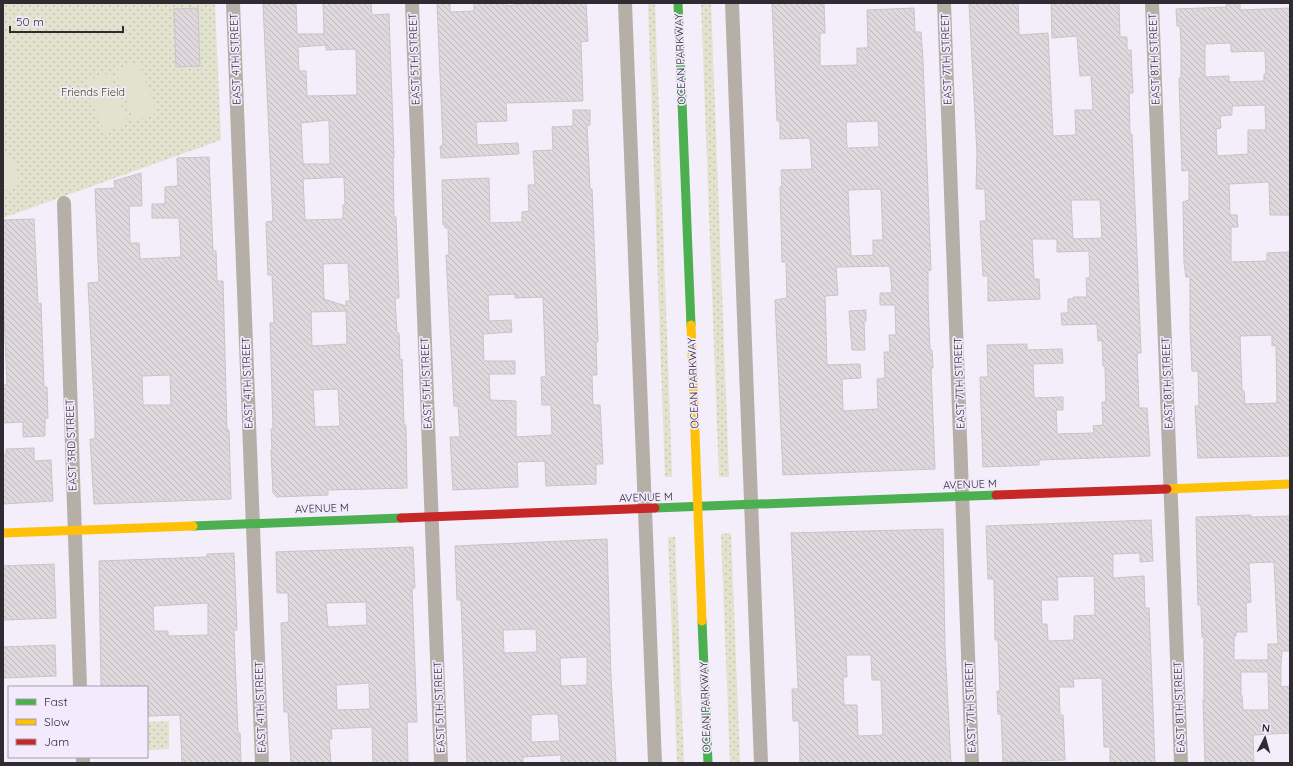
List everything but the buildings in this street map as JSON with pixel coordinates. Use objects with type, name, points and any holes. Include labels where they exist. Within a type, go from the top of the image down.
[{"type":"street","name":"EAST 4TH STREET","points":[[233,3],[262,763]]},
{"type":"street","name":"EAST 5TH STREET","points":[[412,3],[441,763]]},
{"type":"street","points":[[626,3],[654,763]]},
{"type":"street","name":"OCEAN PARKWAY","points":[[678,3],[708,763]]},
{"type":"street","points":[[732,3],[761,763]]},
{"type":"street","name":"EAST 7TH STREET","points":[[944,3],[972,763]]},
{"type":"street","name":"EAST 8TH STREET","points":[[1152,3],[1181,763]]},
{"type":"street","name":"EAST 3RD STREET","points":[[64,203],[80,686]]},
{"type":"street","name":"AVENUE M","points":[[3,533],[1290,484]]},
{"type":"green space","name":"Friends Field","points":[[3,3],[215,3],[221,140],[3,218]]},
{"type":"green space","points":[[648,3],[655,3],[672,477],[665,477]]},
{"type":"green space","points":[[701,3],[711,3],[729,477],[719,477]]},
{"type":"green space","points":[[139,62],[157,113],[134,121],[115,71]]},
{"type":"green space","points":[[110,73],[128,123],[104,132],[86,81]]},
{"type":"green space","points":[[3,151],[15,166],[20,184],[3,191]]},
{"type":"green space","points":[[731,533],[740,763],[730,763],[721,534]]},
{"type":"green space","points":[[668,537],[675,537],[684,763],[677,763]]},
{"type":"green space","points":[[169,721],[169,749],[148,750],[148,722]]},
{"type":"traffic: fast","points":[[678,3],[691,325]]},
{"type":"traffic: fast","points":[[655,508],[996,495]]},
{"type":"traffic: fast","points":[[193,526],[401,518]]},
{"type":"traffic: fast","points":[[702,621],[708,763]]},
{"type":"traffic: slow","points":[[691,325],[702,621]]},
{"type":"traffic: slow","points":[[1167,489],[1290,484]]},
{"type":"traffic: slow","points":[[3,533],[193,526]]},
{"type":"traffic: jam","points":[[996,495],[1167,489]]},
{"type":"traffic: jam","points":[[401,518],[655,508]]}]
